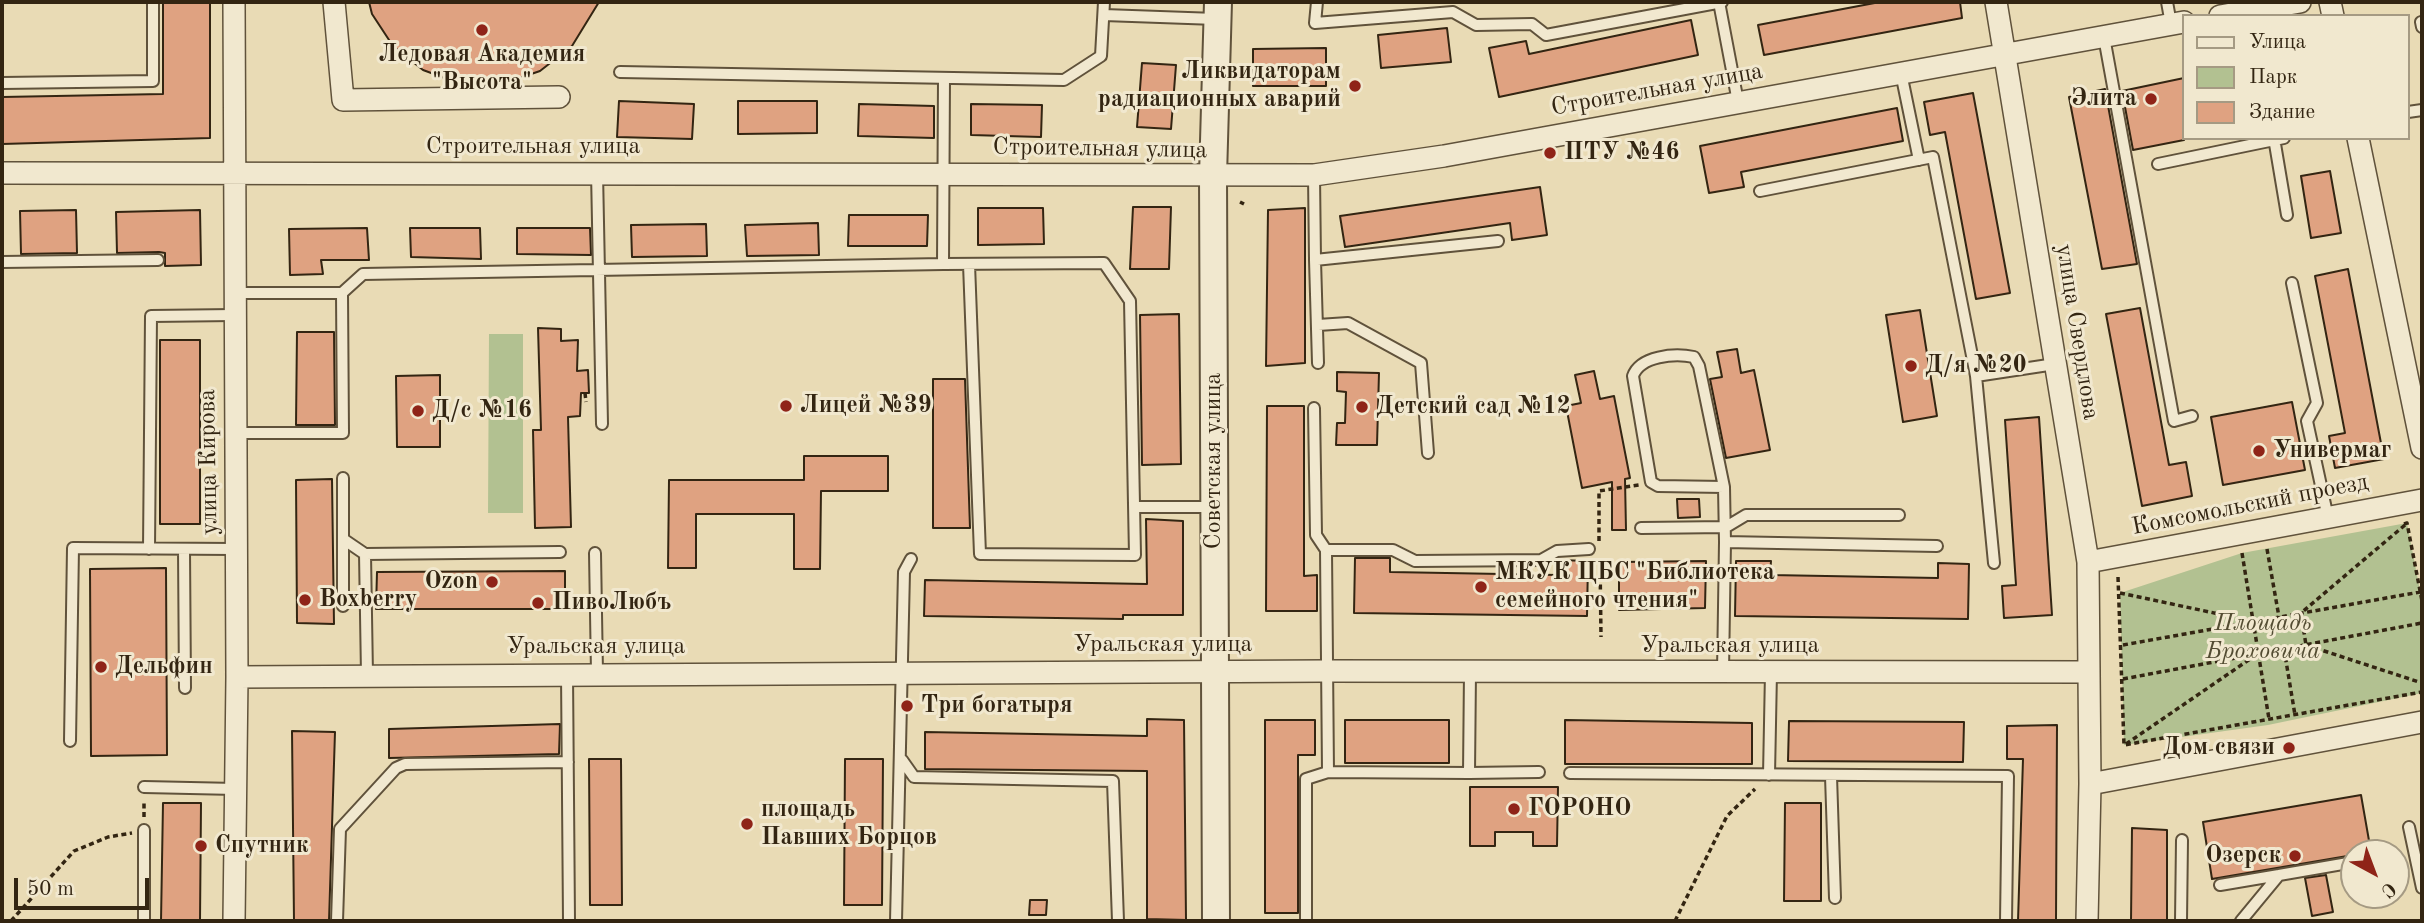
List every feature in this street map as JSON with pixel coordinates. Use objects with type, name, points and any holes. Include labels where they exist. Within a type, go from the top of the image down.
[{"type":"street","name":"улица Кирова","points":[[234,2],[237,677],[234,921]]},
{"type":"street","points":[[334,2],[343,100],[559,97]]},
{"type":"street","name":"улица Свердлова","points":[[1996,2],[2088,562],[2090,784],[2087,921]]},
{"type":"street","points":[[2250,13],[2300,2]]},
{"type":"street","name":"Советская улица","points":[[1216,921],[1213,176],[1217,10]]},
{"type":"street","name":"Строительная улица","points":[[2,173],[234,176],[597,172],[1314,175],[1444,156],[2178,23]]},
{"type":"street","points":[[2358,140],[2422,448]]},
{"type":"street","name":"Комсомольский проезд","points":[[2088,562],[2422,500]]},
{"type":"street","name":"Уральская улица","points":[[237,677],[1216,671],[2090,672]]},
{"type":"street","points":[[2090,784],[2422,722]]},
{"type":"lane","points":[[2,83],[153,81],[153,2]]},
{"type":"lane","points":[[620,72],[1064,80],[1101,56],[1104,2]]},
{"type":"lane","points":[[1317,2],[1315,23],[1453,12],[1476,25],[1532,24],[1546,35],[1721,2],[1738,102]]},
{"type":"lane","points":[[2167,2],[2178,23]]},
{"type":"lane","points":[[1104,15],[1217,10]]},
{"type":"lane","points":[[2104,37],[2174,421],[2192,416]]},
{"type":"lane","points":[[1901,73],[1919,160]]},
{"type":"lane","points":[[943,264],[944,78]]},
{"type":"lane","points":[[2158,164],[2273,140]]},
{"type":"lane","points":[[2278,140],[2287,215]]},
{"type":"lane","points":[[1760,191],[1933,157],[1976,376],[1994,563]]},
{"type":"lane","points":[[597,172],[602,424]]},
{"type":"lane","points":[[1314,175],[1318,363]]},
{"type":"lane","points":[[1315,260],[1498,241]]},
{"type":"lane","points":[[2,262],[158,260]]},
{"type":"lane","points":[[235,293],[342,293],[363,274],[943,264],[1104,263],[1130,301],[1135,555],[980,554],[969,264]]},
{"type":"lane","points":[[2292,283],[2317,402],[2307,421],[2328,518]]},
{"type":"lane","points":[[235,433],[343,433],[342,293]]},
{"type":"lane","points":[[149,550],[151,316],[234,315]]},
{"type":"lane","points":[[1318,325],[1348,323],[1421,363],[1428,453]]},
{"type":"lane","points":[[1723,672],[1726,527],[1724,487],[1699,366],[1694,357],[1684,355],[1644,361],[1636,367],[1633,376],[1651,482],[1658,486],[1724,487]]},
{"type":"lane","points":[[1976,376],[2055,364]]},
{"type":"lane","points":[[1314,408],[1316,535],[1326,550],[1328,772]]},
{"type":"lane","points":[[343,478],[343,606]]},
{"type":"lane","points":[[1135,507],[1214,507]]},
{"type":"lane","points":[[1641,528],[1726,527],[1746,515],[1899,514]]},
{"type":"lane","points":[[343,538],[365,554],[560,552]]},
{"type":"lane","points":[[1725,542],[1937,547]]},
{"type":"lane","points":[[1326,550],[1393,551],[1415,561],[1541,560],[1557,551],[1594,547]]},
{"type":"lane","points":[[70,741],[73,548],[236,549]]},
{"type":"lane","points":[[184,549],[186,688]]},
{"type":"lane","points":[[595,553],[597,673]]},
{"type":"lane","points":[[365,554],[367,675]]},
{"type":"lane","points":[[896,921],[902,760],[904,572],[911,559]]},
{"type":"lane","points":[[1469,773],[1470,671]]},
{"type":"lane","points":[[1769,775],[1771,672]]},
{"type":"lane","points":[[567,673],[569,921]]},
{"type":"lane","points":[[902,760],[914,777],[1113,781],[1118,921]]},
{"type":"lane","points":[[337,921],[340,828],[396,768],[405,764],[568,762]]},
{"type":"lane","points":[[1306,921],[1306,779],[1328,772],[1539,772]]},
{"type":"lane","points":[[1570,773],[2008,776],[2006,921]]},
{"type":"lane","points":[[1831,776],[1835,898]]},
{"type":"lane","points":[[144,787],[236,789]]},
{"type":"lane","points":[[2409,827],[2422,888]]},
{"type":"lane","points":[[144,830],[144,921]]},
{"type":"lane","points":[[2181,921],[2182,840]]},
{"type":"lane","points":[[2220,885],[2340,864]]},
{"type":"lane","points":[[2241,921],[2279,875]]},
{"type":"path","points":[[1594,547],[1599,491],[1651,482]]},
{"type":"path","points":[[2394,526],[2407,523]]},
{"type":"path","points":[[2407,523],[2422,601]]},
{"type":"path","points":[[2301,613],[2407,523]]},
{"type":"path","points":[[2229,555],[2280,546]]},
{"type":"path","points":[[2267,549],[2279,617]]},
{"type":"path","points":[[2242,553],[2269,719]]},
{"type":"path","points":[[1600,558],[1601,637]]},
{"type":"path","points":[[2124,745],[2118,577],[2130,575]]},
{"type":"path","points":[[2122,645],[2420,592]]},
{"type":"path","points":[[2120,593],[2254,622]]},
{"type":"path","points":[[2301,613],[2306,645]]},
{"type":"path","points":[[2123,679],[2422,623]]},
{"type":"path","points":[[2306,645],[2422,683]]},
{"type":"path","points":[[2284,649],[2295,715]]},
{"type":"path","points":[[2124,745],[2257,654]]},
{"type":"path","points":[[2124,745],[2422,692]]},
{"type":"path","points":[[1675,921],[1727,816],[1769,775]]},
{"type":"path","points":[[11,921],[74,851],[108,837],[144,830],[144,787]]},
{"type":"green space","points":[[489,334],[523,334],[523,513],[488,513]]},
{"type":"green space","name":"Площадь Броховича","points":[[2407,523],[2422,601],[2422,693],[2268,725],[2124,745],[2120,593],[2242,553]]},
{"type":"building","points":[[163,2],[210,2],[210,138],[2,144],[2,97],[163,94]]},
{"type":"building","name":"Ледовая Академия \"Высота\"","points":[[369,2],[599,2],[572,46],[540,71],[502,84],[461,84],[423,70],[393,46],[372,14]]},
{"type":"building","points":[[1880,2],[1960,2],[1962,18],[1764,55],[1758,25]]},
{"type":"building","points":[[1691,20],[1698,55],[1499,97],[1489,48],[1526,41],[1529,54]]},
{"type":"building","points":[[1447,28],[1451,62],[1381,68],[1378,35]]},
{"type":"building","points":[[1326,48],[1326,86],[1253,86],[1253,49]]},
{"type":"building","points":[[1142,63],[1176,65],[1171,129],[1137,127]]},
{"type":"building","points":[[2182,78],[2184,140],[2133,150],[2122,91]]},
{"type":"building","points":[[2105,89],[2137,264],[2102,269],[2069,97]]},
{"type":"building","points":[[1973,93],[2010,293],[1976,299],[1945,132],[1930,135],[1924,102]]},
{"type":"building","points":[[619,101],[694,104],[692,139],[617,137]]},
{"type":"building","points":[[738,101],[817,101],[817,133],[738,134]]},
{"type":"building","points":[[859,104],[934,106],[934,138],[858,136]]},
{"type":"building","points":[[971,104],[1042,105],[1041,137],[971,135]]},
{"type":"building","points":[[1897,108],[1903,141],[1741,172],[1744,187],[1709,193],[1700,146]]},
{"type":"building","points":[[2330,171],[2341,233],[2311,238],[2301,176]]},
{"type":"building","points":[[1540,187],[1547,235],[1512,240],[1510,223],[1345,247],[1340,216]]},
{"type":"building","points":[[1133,207],[1171,207],[1169,269],[1130,269]]},
{"type":"building","points":[[978,208],[1043,208],[1044,244],[978,245]]},
{"type":"building","points":[[1305,208],[1305,363],[1266,366],[1268,210]]},
{"type":"building","points":[[76,210],[77,253],[21,254],[20,211]]},
{"type":"building","points":[[200,210],[201,265],[165,266],[165,253],[159,252],[117,253],[116,212]]},
{"type":"building","points":[[849,215],[928,215],[927,246],[848,246]]},
{"type":"building","points":[[818,223],[819,255],[747,256],[745,225]]},
{"type":"building","points":[[706,224],[707,256],[632,257],[631,225]]},
{"type":"building","points":[[367,228],[369,260],[321,260],[323,274],[290,275],[289,229]]},
{"type":"building","points":[[410,228],[480,228],[481,259],[411,257]]},
{"type":"building","points":[[517,228],[590,228],[591,255],[517,254]]},
{"type":"building","points":[[2348,269],[2384,459],[2335,468],[2329,436],[2345,433],[2315,276]]},
{"type":"building","points":[[2140,308],[2169,465],[2186,462],[2192,496],[2142,506],[2106,314]]},
{"type":"building","name":"Д/я №20","points":[[1920,310],[1937,416],[1903,422],[1886,315]]},
{"type":"building","points":[[1179,314],[1181,464],[1142,465],[1140,315]]},
{"type":"building","points":[[538,328],[561,329],[561,341],[578,340],[577,371],[588,370],[589,393],[581,393],[580,416],[568,417],[571,527],[535,528],[533,430],[541,430]]},
{"type":"building","points":[[297,332],[334,332],[335,425],[296,425]]},
{"type":"building","points":[[160,340],[200,340],[200,524],[160,524]]},
{"type":"building","points":[[1737,349],[1741,373],[1754,370],[1770,450],[1726,458],[1710,379],[1722,377],[1717,352]]},
{"type":"building","points":[[1594,371],[1600,399],[1614,396],[1630,478],[1625,479],[1626,530],[1612,530],[1612,482],[1582,488],[1566,406],[1581,403],[1575,375]]},
{"type":"building","name":"Детский сад №12","points":[[1337,372],[1379,373],[1377,445],[1336,445],[1337,423],[1345,423],[1346,392],[1337,391]]},
{"type":"building","name":"Д/с №16","points":[[440,375],[440,447],[397,447],[396,376]]},
{"type":"building","points":[[933,379],[965,379],[970,528],[933,528]]},
{"type":"building","name":"Универмаг","points":[[2292,402],[2305,470],[2223,485],[2211,417]]},
{"type":"building","points":[[1267,406],[1304,406],[1304,576],[1317,575],[1317,611],[1266,611]]},
{"type":"building","points":[[2039,417],[2052,615],[2004,618],[2002,586],[2016,585],[2005,420]]},
{"type":"building","points":[[804,456],[888,456],[888,491],[821,491],[820,569],[794,569],[794,514],[696,514],[696,568],[668,568],[669,480],[804,480]]},
{"type":"building","points":[[332,479],[334,624],[297,623],[296,480]]},
{"type":"building","points":[[1677,499],[1699,499],[1700,517],[1678,518]]},
{"type":"building","points":[[1146,519],[1183,521],[1183,615],[1123,615],[1123,619],[924,616],[925,580],[1147,584]]},
{"type":"building","points":[[1355,558],[1390,558],[1390,572],[1558,575],[1558,560],[1588,561],[1587,616],[1354,613]]},
{"type":"building","points":[[1706,561],[1705,608],[1619,610],[1619,562]]},
{"type":"building","points":[[1736,561],[1771,561],[1770,575],[1938,578],[1938,563],[1969,564],[1968,619],[1735,616]]},
{"type":"building","points":[[166,568],[167,755],[91,756],[90,569]]},
{"type":"building","points":[[565,571],[565,609],[376,609],[377,572]]},
{"type":"building","points":[[1147,719],[1184,720],[1186,920],[1147,919],[1147,771],[925,769],[925,732],[1147,736]]},
{"type":"building","points":[[1265,720],[1315,720],[1315,755],[1298,755],[1298,913],[1265,913]]},
{"type":"building","points":[[1345,720],[1449,720],[1449,763],[1345,763]]},
{"type":"building","points":[[1565,720],[1752,723],[1752,764],[1565,764]]},
{"type":"building","points":[[1789,721],[1964,722],[1963,762],[1788,761]]},
{"type":"building","points":[[560,724],[559,754],[389,758],[389,729]]},
{"type":"building","points":[[2057,725],[2056,920],[2018,921],[2023,759],[2007,759],[2007,726]]},
{"type":"building","points":[[292,731],[335,732],[329,921],[294,921]]},
{"type":"building","points":[[589,759],[621,759],[622,905],[590,905]]},
{"type":"building","points":[[845,759],[883,759],[882,905],[844,905]]},
{"type":"building","name":"ГОРОНО","points":[[1470,787],[1558,787],[1557,846],[1533,846],[1533,832],[1495,832],[1495,846],[1470,846]]},
{"type":"building","points":[[2361,795],[2369,839],[2340,839],[2340,857],[2212,879],[2203,822]]},
{"type":"building","points":[[163,803],[201,803],[200,921],[161,921]]},
{"type":"building","points":[[1785,803],[1821,803],[1821,901],[1784,901]]},
{"type":"building","points":[[2132,828],[2167,830],[2167,921],[2131,921]]},
{"type":"building","points":[[2326,875],[2333,912],[2312,916],[2305,878]]},
{"type":"building","points":[[1030,900],[1047,900],[1046,915],[1029,915]]},
{"type":"place","name":"Ледовая Академия \"Высота\"","points":[[482,30]]},
{"type":"place","name":"Ликвидаторам радиационных аварий","points":[[1355,86]]},
{"type":"place","name":"Элита","points":[[2151,99]]},
{"type":"place","name":"ПТУ №46","points":[[1550,153]]},
{"type":"place","name":"Д/я №20","points":[[1911,366]]},
{"type":"place","name":"Лицей №39","points":[[786,406]]},
{"type":"place","name":"Детский сад №12","points":[[1362,407]]},
{"type":"place","name":"Д/с №16","points":[[418,411]]},
{"type":"place","name":"Универмаг","points":[[2259,451]]},
{"type":"place","name":"Ozon","points":[[492,582]]},
{"type":"place","name":"МКУК ЦБС \"Библиотека семейного чтения\"","points":[[1481,587]]},
{"type":"place","name":"Boxberry","points":[[305,600]]},
{"type":"place","name":"ПивоЛюбъ","points":[[538,603]]},
{"type":"place","name":"Дельфин","points":[[101,667]]},
{"type":"place","name":"Три богатыря","points":[[907,706]]},
{"type":"place","name":"Дом связи","points":[[2289,748]]},
{"type":"place","name":"ГОРОНО","points":[[1514,809]]},
{"type":"place","name":"площадь Павших Борцов","points":[[747,824]]},
{"type":"place","name":"Спутник","points":[[201,846]]},
{"type":"place","name":"Озерск","points":[[2295,856]]}]
